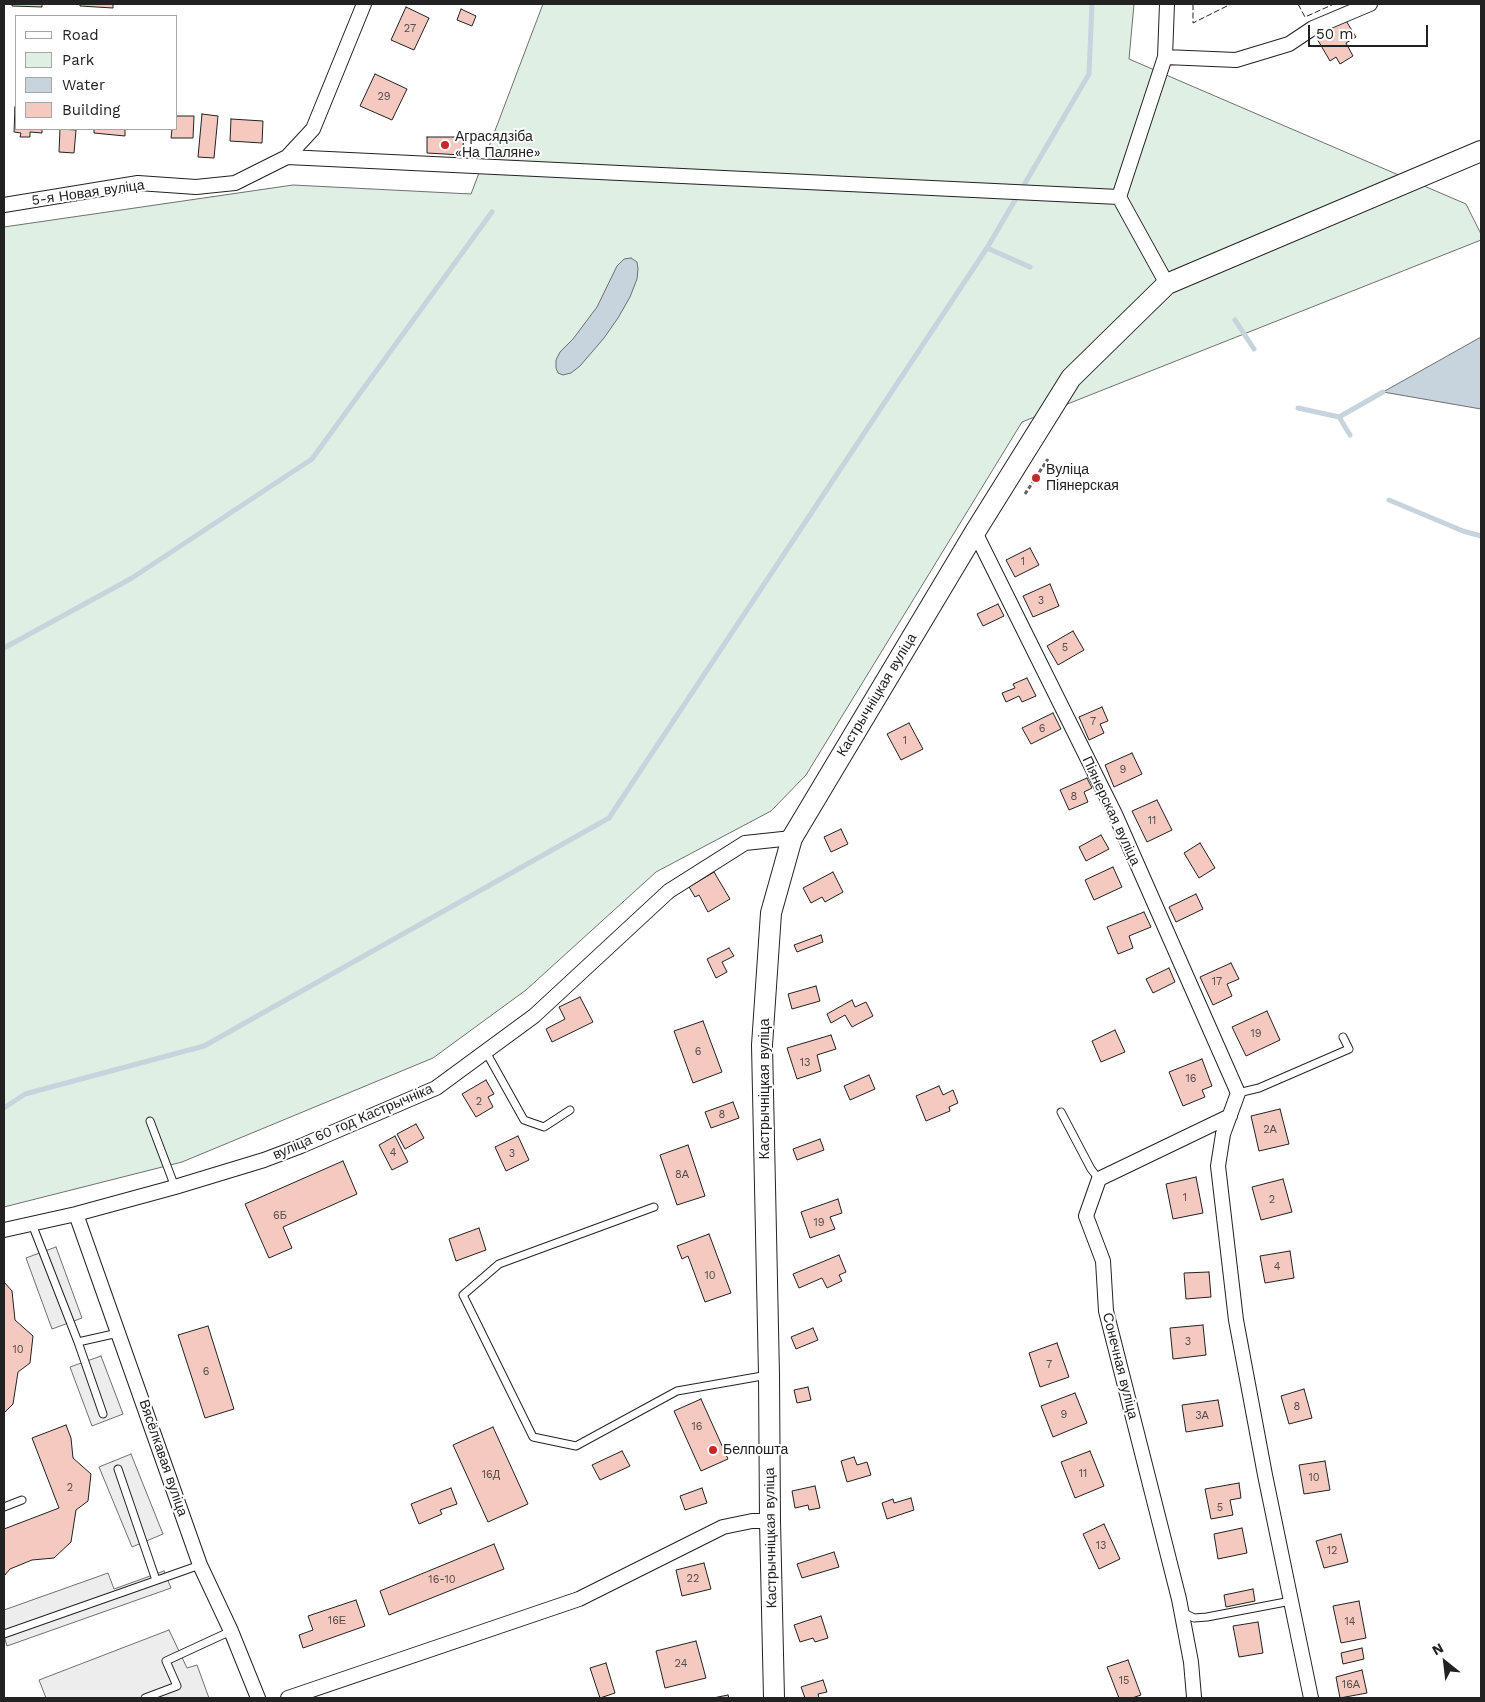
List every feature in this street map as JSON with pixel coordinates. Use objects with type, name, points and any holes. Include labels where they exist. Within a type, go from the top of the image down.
[{"type":"street","points":[[287,156],[313,129],[364,4]]},
{"type":"street","points":[[1167,4],[1165,57],[1119,197],[1167,284],[1481,151]]},
{"type":"street","points":[[1165,57],[1236,60],[1289,44],[1313,28],[1370,4]]},
{"type":"street","points":[[287,156],[1119,197]]},
{"type":"street","name":"5-я Новая вуліца","points":[[4,205],[138,183],[196,187],[235,183],[287,156]]},
{"type":"street","name":"Кастрычніцкая вуліца","points":[[774,1698],[762,1045],[771,912],[792,838],[975,532],[1072,378],[1167,284]]},
{"type":"street","name":"Піянерская вуліца","points":[[975,532],[1115,814],[1238,1093]]},
{"type":"street","name":"вуліца 60 год Кастрычніка","points":[[4,1230],[76,1214],[176,1187],[264,1160],[436,1088],[534,1016],[669,891],[745,843],[792,838]]},
{"type":"street","points":[[1238,1093],[1223,1134],[1218,1166],[1236,1320],[1311,1698]]},
{"type":"street","points":[[1099,1179],[1230,1116]]},
{"type":"street","name":"Сонечная вуліца","points":[[1099,1179],[1086,1216],[1103,1261],[1106,1311],[1182,1612],[1191,1662],[1194,1697]]},
{"type":"street","name":"Вясёлкавая вуліца","points":[[76,1214],[200,1565],[231,1631],[258,1698]]},
{"type":"street","points":[[288,1698],[579,1598],[723,1527],[752,1521],[770,1521]]},
{"type":"lane","points":[[1238,1093],[1259,1088],[1349,1049],[1343,1037]]},
{"type":"lane","points":[[486,1052],[524,1120],[544,1127],[570,1110]]},
{"type":"lane","points":[[1061,1112],[1091,1169],[1099,1179]]},
{"type":"lane","points":[[150,1121],[176,1187]]},
{"type":"lane","points":[[654,1207],[499,1264],[463,1295],[533,1437],[576,1446],[677,1391],[769,1375]]},
{"type":"lane","points":[[32,1224],[78,1342],[103,1414]]},
{"type":"lane","points":[[78,1342],[118,1333]]},
{"type":"lane","points":[[118,1469],[156,1580]]},
{"type":"lane","points":[[4,1507],[22,1500]]},
{"type":"lane","points":[[4,1634],[200,1565]]},
{"type":"lane","points":[[1182,1612],[1194,1618],[1207,1617],[1291,1602]]},
{"type":"lane","points":[[145,1698],[177,1686],[166,1661],[231,1631]]},
{"type":"path","points":[[1025,494],[1048,459]]},
{"type":"green space","points":[[543,4],[1134,4],[1129,59],[1466,204],[1481,234],[1481,240],[1022,422],[806,775],[771,811],[656,872],[526,990],[433,1058],[182,1162],[4,1207],[4,227],[293,185],[471,194]]},
{"type":"shaded area","points":[[56,1247],[82,1318],[52,1329],[26,1258]]},
{"type":"shaded area","points":[[101,1356],[123,1414],[92,1426],[70,1367]]},
{"type":"shaded area","points":[[131,1454],[163,1534],[132,1547],[99,1467]]},
{"type":"shaded area","points":[[164,1571],[171,1588],[7,1646],[4,1636],[4,1610],[108,1573],[114,1589]]},
{"type":"shaded area","points":[[169,1630],[187,1668],[197,1665],[209,1698],[46,1698],[39,1680]]},
{"type":"water","points":[[631,258],[637,262],[637,279],[630,297],[618,318],[580,366],[571,373],[563,375],[558,373],[556,360],[560,352],[573,339],[597,307],[617,266],[624,259]]},
{"type":"water","points":[[1481,337],[1481,409],[1383,392]]},
{"type":"building","points":[[12,4],[42,4],[42,7],[12,6]]},
{"type":"building","points":[[80,4],[113,4],[113,8],[80,6]]},
{"type":"building","points":[[406,7],[429,18],[414,50],[391,40]]},
{"type":"building","points":[[461,9],[476,16],[472,26],[457,20]]},
{"type":"building","points":[[1345,19],[1356,37],[1346,43],[1353,56],[1340,64],[1336,57],[1330,61],[1316,37]]},
{"type":"building","points":[[375,74],[407,89],[392,120],[360,106]]},
{"type":"building","points":[[15,107],[15,130],[42,130],[42,133],[30,132],[30,137],[20,137],[21,133],[14,132]]},
{"type":"building","points":[[202,114],[218,116],[214,158],[198,157]]},
{"type":"building","points":[[178,116],[194,116],[193,138],[171,138],[172,130],[178,130]]},
{"type":"building","points":[[231,119],[263,121],[262,143],[230,141]]},
{"type":"building","points":[[60,130],[76,130],[74,153],[59,152]]},
{"type":"building","points":[[94,130],[125,130],[125,136],[94,133]]},
{"type":"building","name":"Аграсядзіба «На Паляне»","points":[[427,137],[464,137],[462,155],[427,153]]},
{"type":"building","points":[[1030,548],[1039,565],[1015,577],[1006,560]]},
{"type":"building","points":[[1050,584],[1059,606],[1033,617],[1023,596]]},
{"type":"building","points":[[998,604],[1004,616],[983,626],[977,614]]},
{"type":"building","points":[[1073,631],[1084,650],[1058,665],[1047,646]]},
{"type":"building","points":[[1027,678],[1036,696],[1022,702],[1019,696],[1006,702],[1002,693],[1015,688],[1013,684]]},
{"type":"building","points":[[1102,707],[1108,721],[1100,724],[1104,733],[1089,740],[1079,717]]},
{"type":"building","points":[[1053,713],[1061,729],[1031,744],[1022,728]]},
{"type":"building","points":[[909,723],[923,749],[901,760],[887,734]]},
{"type":"building","points":[[1132,753],[1142,774],[1114,787],[1105,765]]},
{"type":"building","points":[[1087,778],[1092,788],[1084,792],[1088,802],[1069,810],[1060,790]]},
{"type":"building","points":[[1157,800],[1172,830],[1147,842],[1132,811]]},
{"type":"building","points":[[841,829],[848,844],[831,852],[824,837]]},
{"type":"building","points":[[1101,835],[1109,849],[1086,861],[1079,847]]},
{"type":"building","points":[[1200,843],[1215,868],[1199,878],[1184,853]]},
{"type":"building","points":[[1113,867],[1122,887],[1094,900],[1085,880]]},
{"type":"building","points":[[714,872],[730,899],[708,912],[699,895],[695,897],[689,887]]},
{"type":"building","points":[[833,872],[843,892],[825,902],[822,897],[811,903],[803,888]]},
{"type":"building","points":[[1196,894],[1203,909],[1176,922],[1169,907]]},
{"type":"building","points":[[1144,912],[1151,927],[1129,936],[1133,948],[1118,954],[1107,927]]},
{"type":"building","points":[[821,935],[823,942],[797,952],[794,945]]},
{"type":"building","points":[[729,948],[734,956],[722,962],[727,972],[716,978],[707,959]]},
{"type":"building","points":[[1231,963],[1239,979],[1227,984],[1232,996],[1213,1005],[1200,977]]},
{"type":"building","points":[[1169,968],[1175,982],[1153,993],[1146,979]]},
{"type":"building","points":[[816,986],[820,1001],[792,1009],[788,994]]},
{"type":"building","points":[[580,997],[593,1022],[552,1042],[546,1029],[565,1019],[559,1007]]},
{"type":"building","points":[[852,1000],[855,1007],[866,1002],[873,1016],[852,1027],[845,1015],[831,1023],[827,1014]]},
{"type":"building","points":[[1267,1011],[1280,1040],[1246,1056],[1232,1027]]},
{"type":"building","points":[[703,1021],[722,1072],[693,1083],[674,1031]]},
{"type":"building","points":[[1115,1030],[1125,1052],[1101,1062],[1092,1041]]},
{"type":"building","points":[[831,1035],[836,1049],[817,1055],[821,1071],[797,1079],[787,1048]]},
{"type":"building","points":[[1202,1059],[1212,1086],[1202,1090],[1205,1097],[1183,1106],[1169,1072]]},
{"type":"building","points":[[869,1075],[875,1089],[850,1100],[844,1086]]},
{"type":"building","points":[[486,1080],[494,1094],[488,1097],[493,1107],[476,1117],[462,1094]]},
{"type":"building","points":[[939,1086],[943,1095],[953,1090],[958,1103],[949,1107],[950,1111],[926,1121],[916,1096]]},
{"type":"building","points":[[733,1102],[739,1118],[711,1128],[705,1112]]},
{"type":"building","points":[[1280,1109],[1289,1144],[1259,1151],[1251,1116]]},
{"type":"building","points":[[416,1124],[424,1138],[405,1149],[397,1134]]},
{"type":"building","points":[[395,1136],[408,1162],[392,1170],[379,1145]]},
{"type":"building","points":[[518,1136],[529,1160],[506,1171],[495,1147]]},
{"type":"building","points":[[820,1139],[824,1150],[797,1160],[793,1149]]},
{"type":"building","points":[[688,1145],[705,1196],[677,1205],[660,1155]]},
{"type":"building","points":[[343,1161],[357,1194],[283,1227],[292,1248],[269,1258],[245,1204]]},
{"type":"building","points":[[1196,1177],[1203,1213],[1173,1219],[1166,1184]]},
{"type":"building","points":[[1283,1179],[1292,1212],[1261,1220],[1252,1187]]},
{"type":"building","points":[[838,1199],[842,1213],[830,1217],[835,1229],[810,1238],[801,1212]]},
{"type":"building","points":[[479,1228],[486,1250],[456,1261],[449,1239]]},
{"type":"building","points":[[709,1234],[731,1293],[705,1302],[688,1256],[682,1259],[677,1246]]},
{"type":"building","points":[[1290,1251],[1294,1278],[1265,1283],[1260,1256]]},
{"type":"building","points":[[839,1255],[846,1272],[839,1275],[842,1281],[827,1288],[822,1278],[799,1288],[793,1274]]},
{"type":"building","points":[[1209,1272],[1211,1297],[1186,1299],[1184,1273]]},
{"type":"building","points":[[4,1282],[12,1291],[15,1320],[33,1336],[30,1363],[18,1372],[13,1404],[4,1413]]},
{"type":"building","points":[[1203,1325],[1206,1355],[1173,1359],[1170,1328]]},
{"type":"building","points":[[208,1326],[234,1409],[205,1418],[178,1335]]},
{"type":"building","points":[[813,1328],[818,1340],[796,1349],[791,1337]]},
{"type":"building","points":[[1057,1343],[1069,1377],[1040,1387],[1029,1353]]},
{"type":"building","points":[[808,1387],[811,1400],[797,1403],[794,1390]]},
{"type":"building","points":[[1304,1389],[1312,1418],[1289,1424],[1281,1396]]},
{"type":"building","points":[[1075,1393],[1087,1423],[1053,1437],[1041,1406]]},
{"type":"building","points":[[701,1399],[728,1459],[701,1471],[674,1411]]},
{"type":"building","points":[[1218,1400],[1223,1426],[1186,1432],[1182,1405]]},
{"type":"building","points":[[66,1425],[71,1438],[73,1458],[91,1474],[88,1501],[76,1510],[71,1542],[54,1558],[32,1560],[10,1569],[4,1576],[4,1529],[59,1508],[32,1438]]},
{"type":"building","points":[[493,1427],[528,1504],[488,1522],[453,1445]]},
{"type":"building","points":[[622,1451],[630,1466],[600,1480],[592,1465]]},
{"type":"building","points":[[1090,1451],[1104,1486],[1075,1498],[1061,1462]]},
{"type":"building","points":[[854,1457],[857,1465],[867,1462],[871,1475],[847,1482],[841,1461]]},
{"type":"building","points":[[1325,1461],[1330,1490],[1304,1494],[1299,1465]]},
{"type":"building","points":[[1239,1483],[1241,1498],[1230,1500],[1233,1515],[1211,1519],[1205,1489]]},
{"type":"building","points":[[815,1486],[820,1508],[809,1510],[808,1505],[795,1508],[792,1491]]},
{"type":"building","points":[[451,1488],[457,1504],[440,1510],[442,1514],[419,1524],[411,1504]]},
{"type":"building","points":[[702,1488],[707,1503],[685,1510],[680,1496]]},
{"type":"building","points":[[911,1498],[914,1510],[887,1519],[882,1503],[893,1499],[894,1503]]},
{"type":"building","points":[[1104,1524],[1120,1559],[1099,1569],[1083,1534]]},
{"type":"building","points":[[1242,1528],[1247,1553],[1218,1559],[1214,1534]]},
{"type":"building","points":[[1341,1534],[1348,1562],[1324,1568],[1316,1541]]},
{"type":"building","points":[[494,1544],[504,1569],[389,1615],[380,1591]]},
{"type":"building","points":[[834,1552],[839,1567],[802,1578],[797,1564]]},
{"type":"building","points":[[704,1563],[711,1589],[682,1596],[676,1570]]},
{"type":"building","points":[[1253,1589],[1255,1601],[1226,1607],[1224,1595]]},
{"type":"building","points":[[356,1600],[365,1626],[303,1648],[299,1635],[313,1630],[308,1616]]},
{"type":"building","points":[[1359,1601],[1366,1638],[1341,1643],[1333,1606]]},
{"type":"building","points":[[821,1616],[828,1638],[815,1642],[813,1638],[800,1642],[794,1625]]},
{"type":"building","points":[[1258,1622],[1263,1653],[1239,1657],[1233,1626]]},
{"type":"building","points":[[696,1641],[706,1678],[665,1688],[656,1651]]},
{"type":"building","points":[[1362,1648],[1364,1659],[1343,1664],[1341,1653]]},
{"type":"building","points":[[1128,1660],[1141,1695],[1132,1698],[1119,1698],[1107,1667]]},
{"type":"building","points":[[606,1663],[615,1693],[600,1698],[590,1668]]},
{"type":"building","points":[[1362,1670],[1367,1693],[1340,1698],[1336,1677]]},
{"type":"building","points":[[823,1680],[827,1692],[818,1694],[819,1698],[805,1698],[801,1687]]},
{"type":"building","points":[[728,1695],[729,1698],[713,1698]]},
{"type":"waterway","points":[[4,1108],[25,1094],[204,1046],[609,818],[987,248],[1089,74],[1092,4]]},
{"type":"waterway","points":[[4,648],[132,578],[312,459],[492,212]]},
{"type":"waterway","points":[[987,248],[1030,267]]},
{"type":"waterway","points":[[1235,320],[1254,349]]},
{"type":"waterway","points":[[1298,408],[1339,417],[1383,392]]},
{"type":"waterway","points":[[1339,417],[1350,435]]},
{"type":"waterway","points":[[1389,500],[1463,531],[1481,536]]},
{"type":"fence","points":[[1193,4],[1193,23],[1231,4]]},
{"type":"fence","points":[[1298,4],[1305,17],[1334,4]]},
{"type":"place","name":"Аграсядзіба «На Паляне»","points":[[445,145]]},
{"type":"place","name":"Вуліца Піянерская","points":[[1036,478]]},
{"type":"place","name":"Белпошта","points":[[713,1450]]}]
